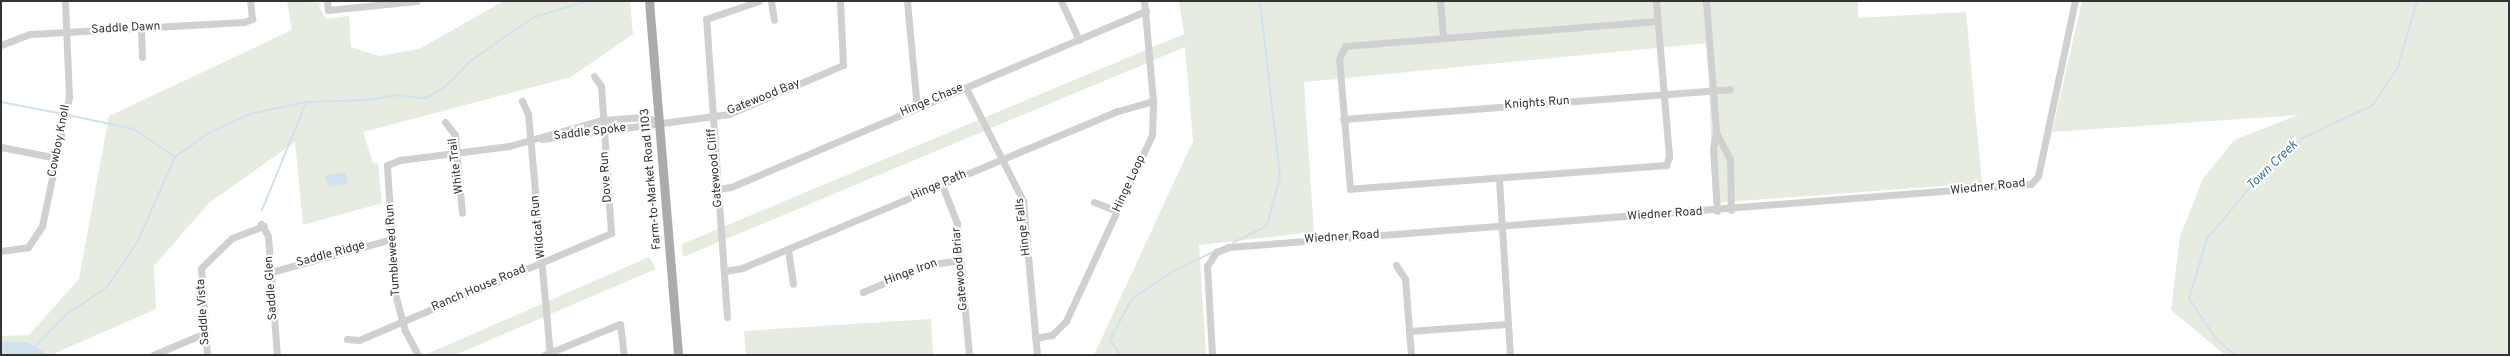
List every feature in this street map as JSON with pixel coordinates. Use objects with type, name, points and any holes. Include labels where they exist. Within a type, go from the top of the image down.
[{"type":"main road","name":"Farm-to-Market Road 1103","points":[[650,1],[678,355]]},
{"type":"street","name":"Cowboy Knoll","points":[[1,251],[28,247],[38,238],[57,158],[69,97],[68,33],[65,1]]},
{"type":"street","name":"Saddle Dawn","points":[[1,45],[24,35],[140,29],[252,19],[250,1]]},
{"type":"street","points":[[327,1],[328,10],[417,1]]},
{"type":"street","name":"Gatewood Cliff","points":[[727,317],[706,19],[759,1]]},
{"type":"street","points":[[771,1],[774,20]]},
{"type":"street","name":"Gatewood Bay","points":[[659,122],[729,114],[843,65],[840,1]]},
{"type":"street","points":[[907,1],[917,108]]},
{"type":"street","points":[[1062,1],[1079,40]]},
{"type":"street","name":"Hinge Loop","points":[[1035,338],[1052,335],[1066,321],[1152,135],[1154,102],[1144,1]]},
{"type":"street","points":[[1440,1],[1443,38]]},
{"type":"street","points":[[1656,1],[1669,157],[1661,167],[1499,180],[1350,189],[1338,59],[1345,46],[1657,21]]},
{"type":"street","points":[[1706,1],[1714,90],[1716,132],[1713,149],[1717,211]]},
{"type":"street","name":"Wiedner Road","points":[[1212,355],[1206,273],[1212,257],[1222,249],[1731,210],[2031,184],[2038,176],[2075,1]]},
{"type":"street","name":"Hinge Chase","points":[[718,189],[731,187],[1146,12]]},
{"type":"street","points":[[140,29],[142,57]]},
{"type":"street","name":"Dove Run","points":[[594,76],[601,86],[602,120],[611,233]]},
{"type":"street","name":"Hinge Falls","points":[[966,88],[1004,159],[1023,201],[1036,355]]},
{"type":"street","name":"Knights Run","points":[[1343,119],[1730,89]]},
{"type":"street","name":"Wildcat Run","points":[[522,101],[528,114],[531,141],[543,262],[548,354]]},
{"type":"street","name":"Hinge Path","points":[[724,271],[742,268],[1130,106],[1154,102]]},
{"type":"street","name":"Saddle Spoke","points":[[387,166],[400,160],[458,153],[531,141],[602,120],[644,117],[659,122]]},
{"type":"street","name":"White Trail","points":[[445,122],[455,135],[458,153],[462,213]]},
{"type":"street","name":"Saddle Spoke","points":[[540,138],[558,139],[604,131],[644,128],[659,122]]},
{"type":"street","points":[[1716,132],[1730,159],[1731,210]]},
{"type":"street","points":[[1,147],[57,158]]},
{"type":"street","name":"Tumbleweed Run","points":[[387,166],[395,293],[403,322],[418,355]]},
{"type":"street","points":[[1499,180],[1510,355]]},
{"type":"street","name":"Gatewood Briar","points":[[942,185],[957,223],[968,355]]},
{"type":"street","points":[[1094,202],[1117,211]]},
{"type":"street","name":"Saddle Vista","points":[[207,355],[201,268],[232,238],[263,225]]},
{"type":"street","name":"Saddle Glen","points":[[263,225],[271,272],[277,355]]},
{"type":"street","name":"Ranch House Road","points":[[347,339],[359,340],[611,233]]},
{"type":"street","name":"Saddle Ridge","points":[[271,272],[392,239]]},
{"type":"street","points":[[788,249],[793,284]]},
{"type":"street","name":"Hinge Iron","points":[[863,292],[926,265],[960,260]]},
{"type":"street","points":[[1396,265],[1405,280],[1411,355]]},
{"type":"street","points":[[548,354],[620,324],[624,355]]},
{"type":"street","points":[[1409,331],[1507,324]]},
{"type":"street","points":[[153,355],[205,332]]},
{"type":"shaded area","points":[[287,1],[321,3],[319,7],[326,19],[349,16],[351,47],[379,56],[419,49],[504,1],[630,1],[633,34],[571,77],[363,132],[373,163],[378,164],[382,203],[303,225],[295,142],[209,203],[154,266],[156,309],[51,355],[1,355],[1,336],[29,335],[79,279],[109,116],[292,30]]},
{"type":"shaded area","points":[[1179,1],[1858,1],[1858,18],[1966,12],[1982,183],[1713,203],[1708,43],[1304,82],[1314,232],[1199,245],[1206,355],[1094,355],[1193,141],[1185,47],[683,257],[682,244],[1184,34]]},
{"type":"shaded area","points":[[2082,1],[2509,1],[2509,355],[2225,355],[2171,310],[2180,236],[2203,179],[2234,140],[2298,115],[2052,132]]},
{"type":"shaded area","points":[[649,257],[656,269],[455,355],[425,355]]},
{"type":"shaded area","points":[[931,319],[933,355],[746,355],[744,331]]},
{"type":"water","points":[[345,172],[348,184],[328,187],[325,176]]},
{"type":"water","points":[[1,342],[27,342],[49,355],[1,355]]},
{"type":"waterway","points":[[35,347],[66,315],[107,287],[138,241],[175,157],[209,133],[250,114],[306,102],[368,100],[395,95],[426,98],[444,88],[472,60],[534,17],[588,1]]},
{"type":"waterway","points":[[1233,243],[1267,226],[1280,177],[1260,1]]},
{"type":"waterway","name":"Town Creek","points":[[2234,355],[2216,339],[2189,299],[2207,239],[2254,183],[2303,138],[2373,105],[2398,67],[2417,1]]},
{"type":"waterway","points":[[1,102],[64,114]]},
{"type":"waterway","points":[[262,210],[306,103]]},
{"type":"waterway","points":[[68,115],[134,129],[175,157]]},
{"type":"waterway","points":[[1120,355],[1110,340],[1132,299],[1172,272],[1213,252]]}]
